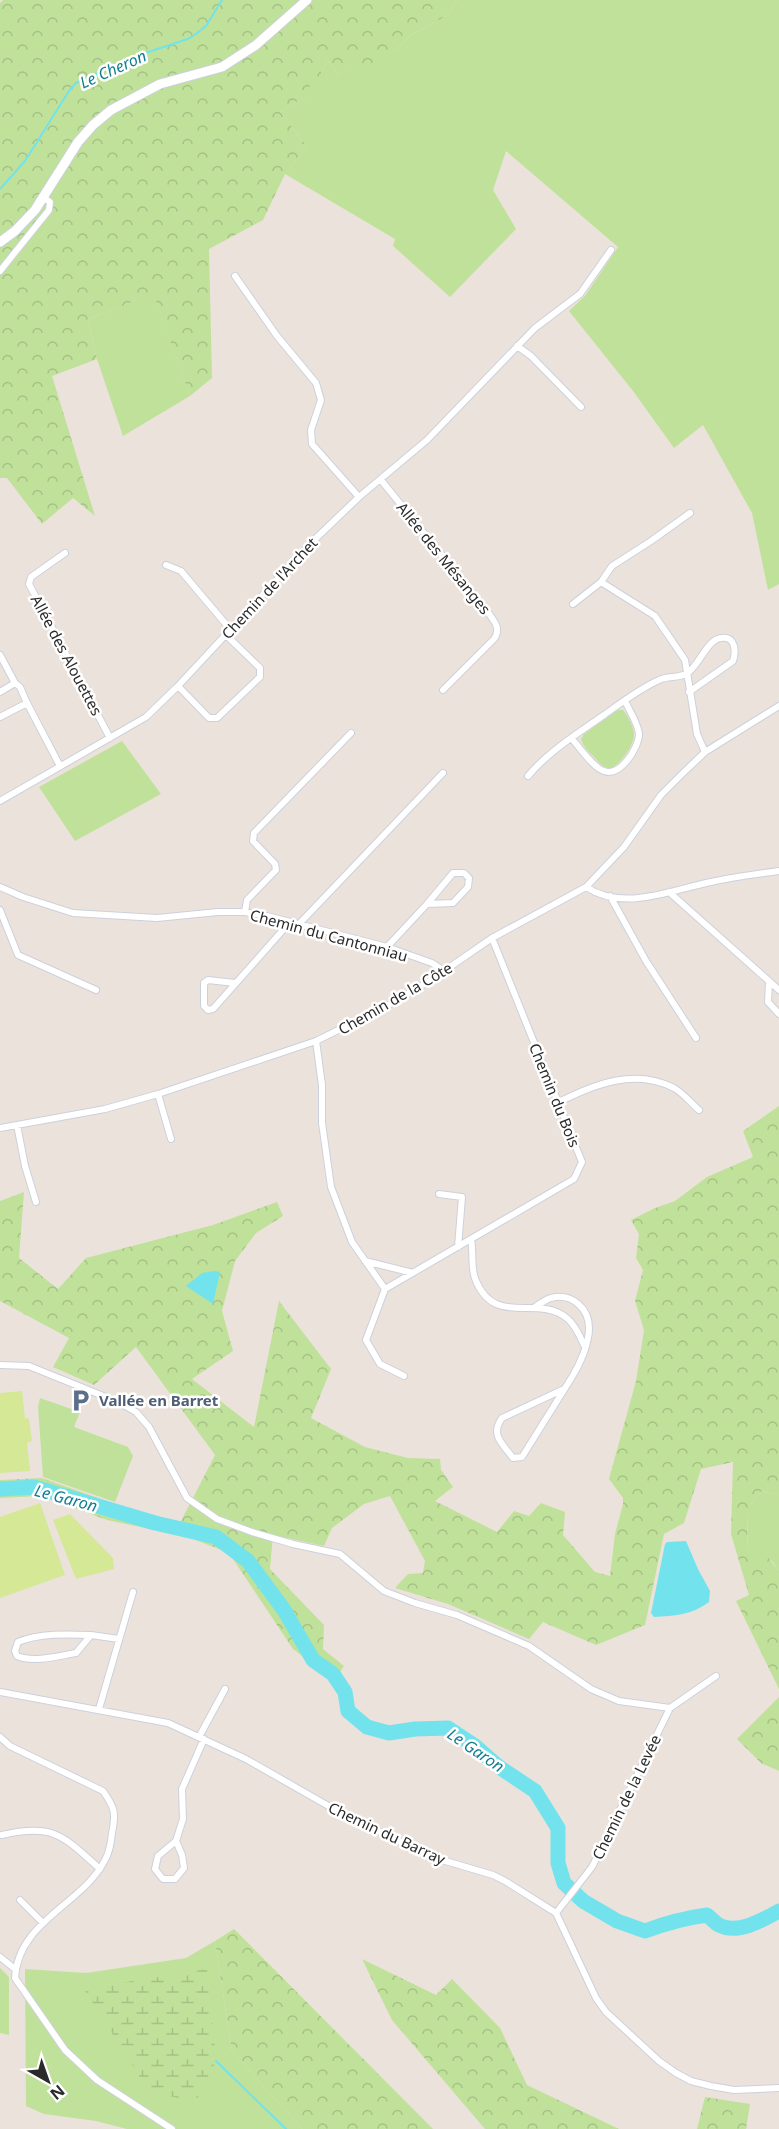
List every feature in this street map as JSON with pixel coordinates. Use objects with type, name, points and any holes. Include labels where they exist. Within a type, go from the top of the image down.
[{"type":"street","points":[[0,242],[26,220],[44,198],[78,142],[111,110],[160,84],[222,67],[256,45],[307,0]]},
{"type":"street","points":[[0,271],[49,210],[50,202],[44,198]]},
{"type":"street","name":"Chemin de l'Archet","points":[[0,801],[146,717],[178,686],[310,543],[359,497],[427,440],[480,388],[535,328],[580,294],[611,250]]},
{"type":"street","points":[[235,276],[277,336],[316,383],[321,400],[311,430],[312,444],[359,497]]},
{"type":"street","points":[[518,346],[531,356],[581,407]]},
{"type":"street","name":"Allée des Mésanges","points":[[381,480],[487,610],[498,628],[494,639],[443,690]]},
{"type":"street","points":[[573,604],[602,582],[612,566],[690,513]]},
{"type":"street","name":"Allée des Alouettes","points":[[64,553],[31,577],[29,584],[110,738]]},
{"type":"street","points":[[166,565],[181,571],[228,632],[260,668],[260,677],[218,718],[209,718],[178,686]]},
{"type":"street","points":[[602,582],[655,616],[685,660],[697,734],[705,752]]},
{"type":"street","points":[[528,776],[540,761],[625,700],[660,679],[687,673],[714,641],[721,638],[729,640],[734,645],[736,653],[733,661],[689,692]]},
{"type":"street","points":[[0,655],[15,683],[20,687],[60,766]]},
{"type":"street","points":[[0,692],[15,683]]},
{"type":"street","points":[[571,738],[598,768],[605,772],[621,767],[635,747],[639,733],[625,700]]},
{"type":"street","points":[[0,717],[27,704]]},
{"type":"street","name":"Chemin de la Côte","points":[[0,1128],[105,1108],[158,1094],[316,1041],[387,1006],[492,938],[586,887],[624,847],[661,795],[705,752],[779,706]]},
{"type":"street","points":[[245,912],[247,900],[276,870],[275,864],[253,841],[254,833],[351,733]]},
{"type":"street","points":[[299,924],[443,773]]},
{"type":"street","points":[[586,887],[596,894],[646,898],[712,881],[779,871]]},
{"type":"street","points":[[387,947],[453,873],[464,873],[469,878],[468,887],[453,903],[427,904]]},
{"type":"street","name":"Chemin du Cantonniau","points":[[0,887],[73,913],[157,918],[218,912],[267,915],[387,947],[432,963],[444,971]]},
{"type":"street","points":[[669,892],[779,990]]},
{"type":"street","points":[[610,896],[646,961],[696,1038]]},
{"type":"street","points":[[0,910],[18,955],[96,990]]},
{"type":"street","points":[[235,983],[208,980],[204,983],[204,1006],[208,1010],[213,1009],[290,922]]},
{"type":"street","name":"Chemin du Bois","points":[[385,1289],[574,1179],[582,1162],[492,938]]},
{"type":"street","points":[[769,982],[768,1002],[779,1014]]},
{"type":"street","points":[[316,1041],[322,1085],[322,1123],[332,1187],[352,1242],[385,1289],[366,1340],[380,1364],[404,1376]]},
{"type":"street","points":[[559,1102],[614,1079],[637,1078],[659,1082],[676,1089],[699,1110]]},
{"type":"street","points":[[158,1094],[171,1139]]},
{"type":"street","points":[[16,1125],[36,1202]]},
{"type":"street","points":[[440,1194],[462,1197],[458,1246]]},
{"type":"street","points":[[471,1240],[474,1279],[480,1291],[489,1300],[510,1308],[535,1307],[554,1311],[567,1318],[576,1328],[585,1347]]},
{"type":"street","points":[[363,1260],[413,1273]]},
{"type":"street","points":[[535,1307],[551,1298],[562,1296],[574,1300],[582,1307],[589,1329],[579,1365],[522,1457],[513,1458],[497,1436],[496,1426],[502,1418],[564,1389]]},
{"type":"street","points":[[0,1365],[29,1366],[118,1402],[136,1412],[149,1427],[187,1498],[216,1519],[293,1544],[340,1554],[384,1591],[457,1615],[530,1646],[591,1689],[619,1701],[670,1707],[716,1676]]},
{"type":"street","points":[[99,1709],[133,1592]]},
{"type":"street","points":[[91,1635],[76,1653],[26,1659],[17,1656],[15,1652],[18,1642],[25,1639],[57,1635],[91,1635],[119,1638]]},
{"type":"street","points":[[176,1841],[184,1868],[175,1879],[163,1879],[155,1869],[158,1856],[176,1841],[183,1819],[182,1789],[225,1689]]},
{"type":"street","name":"Chemin du Barray","points":[[0,1692],[168,1722],[246,1759],[339,1812],[432,1857],[493,1875],[555,1913]]},
{"type":"street","name":"Chemin de la Levée","points":[[555,1913],[592,1867],[670,1707]]},
{"type":"street","points":[[0,1737],[10,1746],[103,1791],[112,1803],[115,1815],[110,1848],[100,1869],[79,1892],[42,1922],[32,1934],[15,1970],[15,1977],[65,2050],[97,2080],[172,2129]]},
{"type":"street","points":[[2,1835],[24,1830],[48,1830],[73,1844],[100,1869]]},
{"type":"street","points":[[20,1900],[42,1922]]},
{"type":"street","points":[[555,1913],[596,1998],[606,2012],[659,2061],[691,2081],[711,2086],[734,2090],[779,2088]]},
{"type":"street","points":[[0,1957],[15,1970]]},
{"type":"green space","points":[[3,0],[458,0],[448,15],[411,35],[394,52],[385,54],[376,68],[366,68],[358,61],[338,75],[328,60],[321,72],[321,79],[309,84],[313,96],[280,111],[307,147],[285,174],[263,220],[209,249],[212,378],[190,396],[153,292],[88,319],[97,359],[52,376],[95,516],[73,498],[42,524],[7,478],[0,478],[0,3]]},
{"type":"green space","points":[[458,0],[779,0],[779,584],[768,590],[752,513],[703,425],[674,448],[633,391],[569,311],[585,296],[618,247],[506,151],[493,190],[516,229],[450,297],[393,246],[395,239],[285,174],[307,147],[280,111],[312,96],[309,83],[321,72],[328,60],[338,75],[358,60],[375,68],[385,53],[394,52],[411,35],[448,15]]},
{"type":"green space","points":[[153,291],[190,396],[123,436],[97,359],[88,319],[123,306]]},
{"type":"green space","points":[[618,710],[623,710],[629,718],[634,732],[633,739],[622,760],[614,767],[608,768],[601,765],[581,739],[584,734]]},
{"type":"green space","points":[[122,741],[161,794],[75,841],[39,787]]},
{"type":"green space","points":[[779,1106],[779,1495],[762,1491],[748,1506],[747,1557],[762,1550],[779,1571],[779,1689],[736,1601],[749,1595],[731,1534],[733,1462],[701,1469],[684,1523],[664,1534],[645,1625],[596,1645],[543,1622],[529,1639],[448,1604],[395,1588],[408,1574],[423,1573],[425,1561],[390,1496],[364,1504],[332,1528],[324,1546],[273,1535],[270,1569],[324,1625],[323,1649],[344,1666],[334,1680],[293,1649],[229,1553],[188,1537],[107,1520],[42,1496],[0,1498],[0,1480],[42,1478],[115,1504],[180,1523],[215,1455],[136,1347],[94,1385],[53,1367],[69,1338],[0,1301],[0,1201],[24,1192],[19,1258],[58,1289],[86,1258],[213,1225],[277,1202],[283,1216],[256,1233],[235,1261],[222,1311],[233,1351],[192,1379],[254,1427],[279,1301],[331,1369],[311,1418],[365,1447],[408,1458],[440,1459],[441,1470],[453,1487],[435,1501],[497,1532],[514,1511],[529,1516],[541,1503],[565,1512],[563,1535],[595,1572],[610,1576],[615,1534],[623,1498],[609,1479],[636,1381],[644,1330],[635,1301],[643,1270],[636,1258],[639,1234],[631,1220],[675,1201],[707,1177],[753,1157],[743,1131]]},
{"type":"green space","points":[[22,1391],[25,1418],[29,1419],[32,1441],[27,1443],[30,1471],[0,1473],[0,1393]]},
{"type":"green space","points":[[40,1398],[80,1412],[74,1427],[128,1447],[133,1456],[115,1502],[43,1477],[38,1407]]},
{"type":"green space","points":[[762,1491],[779,1495],[779,1571],[772,1561],[747,1557],[748,1506]]},
{"type":"green space","points":[[40,1503],[65,1575],[0,1598],[0,1517]]},
{"type":"green space","points":[[70,1514],[113,1558],[114,1569],[76,1579],[53,1520]]},
{"type":"green space","points":[[779,1697],[779,1771],[761,1763],[737,1739]]},
{"type":"green space","points":[[234,1929],[433,2129],[302,2129],[232,2051],[215,1941]]},
{"type":"green space","points":[[215,1941],[232,2051],[302,2129],[127,2129],[96,2121],[44,2114],[26,2106],[25,1969],[86,1973],[186,1958]]},
{"type":"green space","points":[[362,1959],[436,1995],[452,1979],[500,2028],[527,2085],[619,2129],[485,2129],[392,2020]]},
{"type":"green space","points":[[0,1968],[9,1977],[9,2035],[0,2033]]},
{"type":"green space","points":[[207,1969],[216,2061],[195,2103],[148,2090],[84,1989]]},
{"type":"green space","points":[[705,2097],[750,2104],[746,2129],[697,2129]]},
{"type":"water","points":[[220,1272],[213,1304],[186,1286],[202,1273]]},
{"type":"water","points":[[686,1541],[710,1591],[709,1602],[689,1612],[654,1617],[651,1613],[665,1544]]},
{"type":"waterway","name":"Le Cheron","points":[[0,189],[25,161],[76,83],[136,56],[188,39],[206,26],[222,0]]},
{"type":"waterway","name":"Le Garon","points":[[0,1489],[34,1487],[155,1523],[216,1537],[248,1561],[284,1610],[313,1660],[333,1674],[345,1692],[348,1711],[367,1727],[389,1733],[448,1728],[535,1791],[558,1828],[558,1863],[564,1883],[583,1901],[617,1921],[645,1931],[676,1921],[707,1915],[719,1925],[734,1928],[750,1925],[779,1911]]},
{"type":"waterway","points":[[216,2061],[286,2129]]},
{"type":"place","name":"Vallée en Barret","points":[[81,1400]]}]
